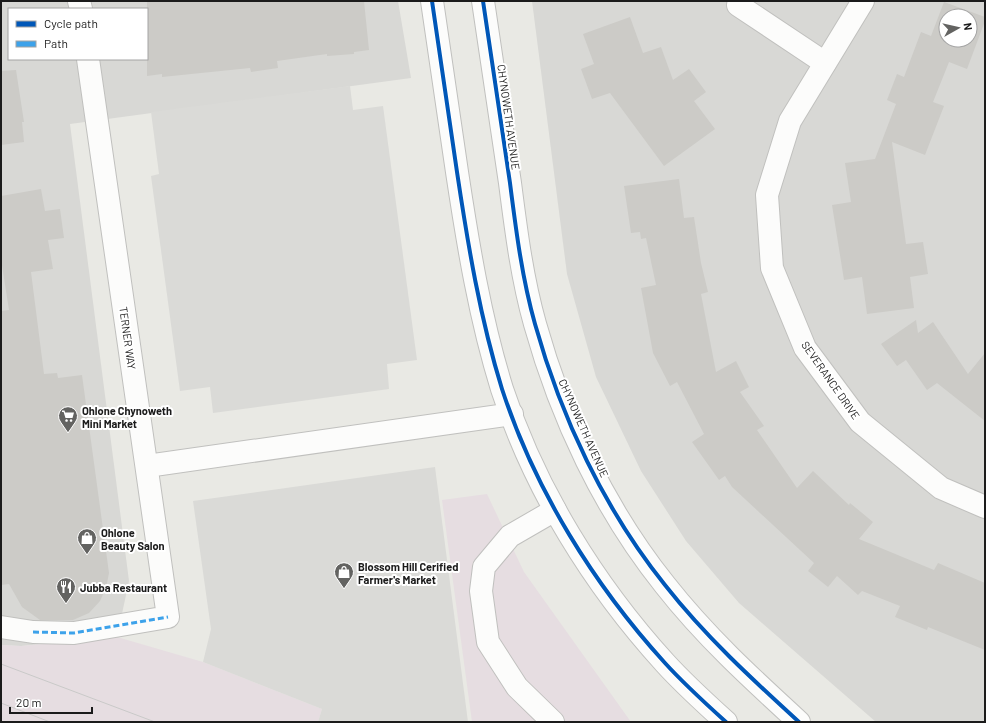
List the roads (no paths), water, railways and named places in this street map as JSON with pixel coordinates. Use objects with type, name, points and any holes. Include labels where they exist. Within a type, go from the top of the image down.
[{"type":"street","points":[[432,1],[473,272],[486,331],[502,390],[526,452],[555,510],[589,566],[625,616],[666,664],[726,722]]},
{"type":"street","name":"CHYNOWETH AVENUE","points":[[483,1],[522,266],[534,322],[552,380],[573,432],[599,486],[629,535],[664,584],[702,630],[740,668],[799,722]]},
{"type":"street","name":"SEVERANCE DRIVE","points":[[863,1],[790,121],[767,195],[772,268],[805,348],[860,422],[941,488],[985,507]]},
{"type":"street","points":[[738,5],[825,63]]},
{"type":"street","name":"TERNER WAY","points":[[1,627],[33,632],[74,633],[168,617],[88,60]]},
{"type":"street","points":[[146,466],[512,414]]},
{"type":"street","points":[[553,722],[517,687],[488,642],[481,591],[484,567],[510,536],[555,510]]},
{"type":"tram line","points":[[1,664],[155,722]]},
{"type":"tram line","points":[[1,703],[50,722]]},
{"type":"place","name":"Ohlone Chynoweth Mini Market","points":[[68,433]]},
{"type":"place","name":"Ohlone Beauty Salon","points":[[87,555]]},
{"type":"place","name":"Blossom Hill Cerified Farmer's Market","points":[[344,589]]},
{"type":"place","name":"Jubba Restaurant","points":[[66,604]]}]
